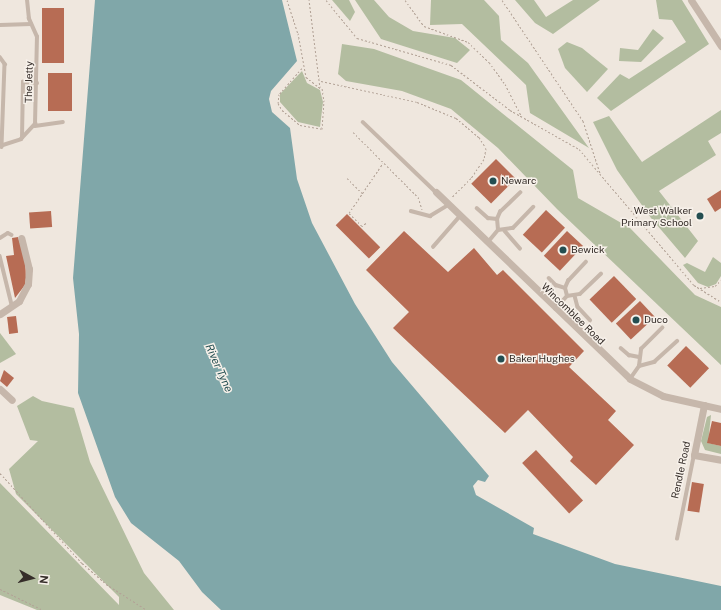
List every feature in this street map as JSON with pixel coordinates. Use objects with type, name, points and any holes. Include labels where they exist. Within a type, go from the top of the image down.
[{"type":"street","points":[[691,0],[721,46]]},
{"type":"street","name":"Wincomblee Road","points":[[436,192],[555,310],[630,380],[654,392],[721,409]]},
{"type":"street","points":[[0,314],[22,297],[28,284],[29,269],[21,238]]},
{"type":"street","points":[[0,389],[12,400]]},
{"type":"street","name":"Rendle Road","points":[[694,454],[704,405]]},
{"type":"street","points":[[694,454],[721,460]]},
{"type":"lane","name":"The Jetty","points":[[27,0],[31,24],[37,37],[35,126]]},
{"type":"lane","points":[[0,25],[31,24]]},
{"type":"lane","points":[[0,56],[5,64],[1,147],[22,138],[35,126],[63,122]]},
{"type":"lane","points":[[22,138],[23,82],[37,83]]},
{"type":"lane","points":[[363,122],[436,192]]},
{"type":"lane","points":[[488,242],[498,230],[497,219],[520,193]]},
{"type":"lane","points":[[411,211],[422,216],[435,215],[447,204]]},
{"type":"lane","points":[[498,230],[506,231],[513,228],[533,207]]},
{"type":"lane","points":[[477,208],[488,218],[497,219]]},
{"type":"lane","points":[[433,247],[460,216]]},
{"type":"lane","points":[[506,231],[520,248]]},
{"type":"lane","points":[[0,238],[8,232],[12,235]]},
{"type":"lane","points":[[0,256],[12,305]]},
{"type":"lane","points":[[555,310],[566,296],[565,288],[586,262]]},
{"type":"lane","points":[[566,296],[575,296],[601,274]]},
{"type":"lane","points":[[549,278],[556,285],[565,288]]},
{"type":"lane","points":[[575,296],[578,307],[590,320]]},
{"type":"lane","points":[[630,380],[639,366],[641,349],[662,328]]},
{"type":"lane","points":[[639,366],[654,362],[677,341]]},
{"type":"lane","points":[[621,348],[629,355],[639,357]]},
{"type":"lane","name":"Rendle Road","points":[[677,539],[694,454]]},
{"type":"path","points":[[287,0],[298,32],[303,68],[310,82],[322,86]]},
{"type":"path","points":[[303,68],[278,94],[278,102],[283,111],[300,125],[322,129],[324,102],[309,0]]},
{"type":"path","points":[[326,0],[357,38],[451,65],[520,116],[578,149],[699,288],[721,302]]},
{"type":"path","points":[[405,0],[424,26],[468,42],[489,62],[506,84],[520,116]]},
{"type":"path","points":[[502,0],[583,121],[600,173]]},
{"type":"path","points":[[321,81],[417,102],[448,114],[479,137],[486,148],[484,159],[471,178],[447,204]]},
{"type":"path","points":[[353,132],[418,197],[422,216]]},
{"type":"path","points":[[366,223],[362,226],[349,212],[383,162]]},
{"type":"path","points":[[347,178],[362,193]]},
{"type":"path","points":[[699,288],[711,287],[721,280]]},
{"type":"path","points":[[0,473],[82,563],[106,584],[147,610]]},
{"type":"path","points":[[0,589],[43,610]]},
{"type":"green space","points":[[332,0],[349,0],[355,12],[350,21]]},
{"type":"green space","points":[[355,0],[374,0],[389,17],[413,31],[455,38],[470,50],[457,63],[381,39]]},
{"type":"green space","points":[[431,0],[484,0],[499,16],[501,40],[528,63],[589,148],[530,113],[526,85],[462,24],[430,25]]},
{"type":"green space","points":[[515,0],[534,0],[546,17],[573,0],[600,0],[553,34],[535,23]]},
{"type":"green space","points":[[656,0],[682,0],[709,44],[611,111],[597,98],[620,74],[629,79],[686,42],[672,20],[659,19]]},
{"type":"green space","points":[[653,29],[664,38],[641,62],[619,61],[620,48],[638,50]]},
{"type":"green space","points":[[567,42],[582,48],[608,69],[587,92],[565,68],[558,49]]},
{"type":"green space","points":[[342,44],[374,49],[461,80],[573,170],[578,198],[630,228],[695,295],[721,307],[721,365],[557,209],[498,148],[451,109],[402,91],[346,81],[338,74]]},
{"type":"green space","points":[[302,71],[307,83],[320,90],[323,102],[320,127],[298,122],[280,102],[280,94]]},
{"type":"green space","points":[[721,110],[721,133],[708,141],[716,155],[659,191],[698,241],[685,258],[651,218],[617,170],[593,122],[609,116],[642,162]]},
{"type":"green space","points":[[713,257],[721,263],[721,276],[716,284],[708,287],[698,283],[683,265],[687,263],[705,272]]},
{"type":"green space","points":[[0,333],[16,354],[0,363]]},
{"type":"green space","points":[[33,396],[42,401],[74,408],[90,462],[144,573],[174,610],[37,610],[0,595],[0,483],[119,605],[119,597],[16,494],[9,469],[38,441],[30,440],[17,406]]},
{"type":"green space","points":[[711,415],[708,443],[721,446],[721,454],[705,450],[701,441],[707,417]]},
{"type":"water","name":"River Tyne","points":[[95,0],[282,0],[297,61],[271,91],[269,99],[272,112],[290,128],[297,179],[312,223],[355,304],[392,362],[489,476],[485,482],[478,480],[473,486],[476,495],[534,528],[533,534],[615,564],[721,586],[721,610],[221,610],[202,592],[179,561],[131,523],[115,497],[78,393],[79,334],[73,278]]},
{"type":"building","points":[[42,8],[64,8],[64,63],[42,63]]},
{"type":"building","points":[[48,73],[72,73],[72,111],[48,111]]},
{"type":"building","name":"Newarc","points":[[496,159],[516,179],[491,204],[471,184]]},
{"type":"building","points":[[721,190],[721,208],[715,212],[707,199]]},
{"type":"building","points":[[546,210],[565,228],[542,253],[523,235]]},
{"type":"building","points":[[51,211],[52,227],[30,228],[29,213]]},
{"type":"building","points":[[347,214],[380,247],[369,259],[336,225]]},
{"type":"building","name":"Baker Hughes","points":[[404,231],[448,272],[474,248],[497,275],[503,270],[584,351],[569,367],[616,411],[608,420],[634,445],[596,485],[570,461],[573,457],[528,410],[505,433],[393,328],[409,312],[366,270]]},
{"type":"building","name":"Bewick","points":[[567,231],[583,246],[560,271],[544,256]]},
{"type":"building","points":[[18,237],[25,258],[26,278],[25,285],[15,298],[6,256],[14,255],[12,238]]},
{"type":"building","points":[[614,276],[636,299],[612,323],[590,300]]},
{"type":"building","name":"Duco","points":[[640,301],[655,317],[631,340],[616,324]]},
{"type":"building","points":[[16,316],[18,333],[9,334],[7,317]]},
{"type":"building","points":[[686,346],[709,368],[690,388],[667,365]]},
{"type":"building","points":[[4,370],[14,378],[7,387],[0,381]]},
{"type":"building","points":[[712,421],[721,423],[721,446],[707,443]]},
{"type":"building","points":[[536,450],[583,500],[569,513],[522,463]]},
{"type":"building","points":[[692,482],[704,484],[699,513],[687,511]]},
{"type":"place","name":"Newarc","points":[[493,181]]},
{"type":"place","name":"West Walker Primary School","points":[[700,216]]},
{"type":"place","name":"Bewick","points":[[563,250]]},
{"type":"place","name":"Duco","points":[[636,320]]},
{"type":"place","name":"Baker Hughes","points":[[501,359]]}]
